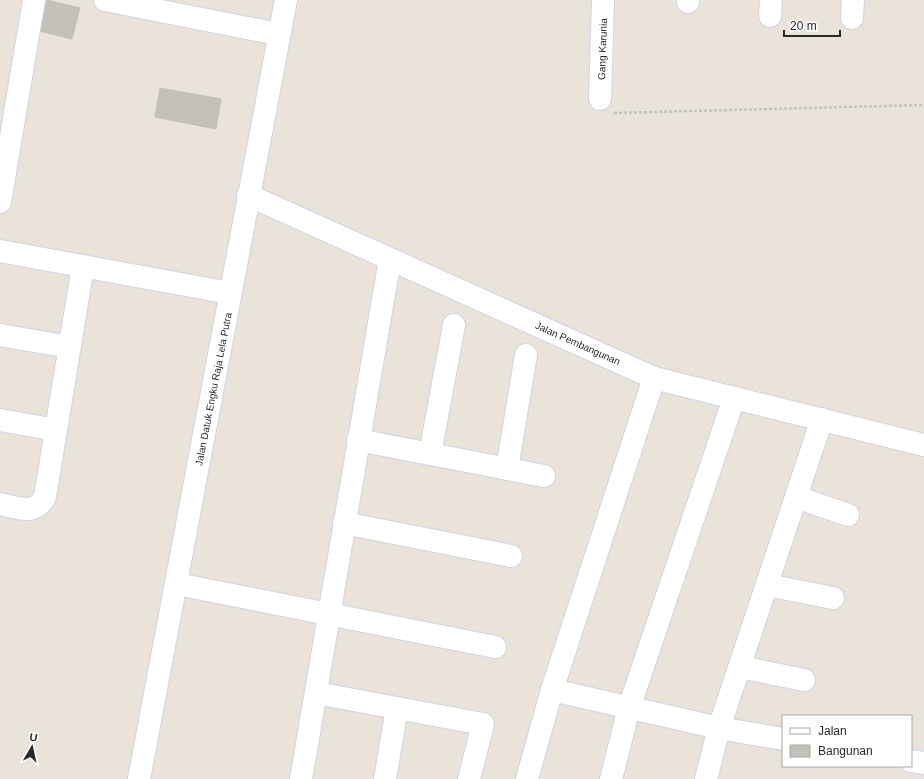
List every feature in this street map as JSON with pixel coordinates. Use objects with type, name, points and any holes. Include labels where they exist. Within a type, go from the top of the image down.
[{"type":"street","points":[[0,202],[34,0]]},
{"type":"street","points":[[105,0],[278,34]]},
{"type":"street","name":"Jalan Datuk Engku Raja Lela Putra","points":[[139,779],[278,34],[286,0]]},
{"type":"street","name":"Gang Karunia","points":[[600,99],[603,0]]},
{"type":"street","name":"Jalan Pembangunan","points":[[248,195],[654,378],[924,445]]},
{"type":"street","points":[[0,251],[230,293]]},
{"type":"street","points":[[301,779],[390,259]]},
{"type":"street","points":[[0,504],[26,509],[35,508],[41,504],[45,497],[83,266]]},
{"type":"street","points":[[430,454],[454,325]]},
{"type":"street","points":[[0,335],[70,347]]},
{"type":"street","points":[[507,469],[526,355]]},
{"type":"street","points":[[528,779],[552,690],[654,378]]},
{"type":"street","points":[[611,779],[629,708],[734,398]]},
{"type":"street","points":[[706,779],[719,728],[822,419]]},
{"type":"street","points":[[0,420],[56,430]]},
{"type":"street","points":[[358,440],[544,476]]},
{"type":"street","points":[[796,497],[848,515]]},
{"type":"street","points":[[344,523],[511,556]]},
{"type":"street","points":[[176,584],[495,647]]},
{"type":"street","points":[[767,585],[833,598]]},
{"type":"street","points":[[740,666],[804,680]]},
{"type":"street","points":[[552,690],[719,728],[782,739]]},
{"type":"street","points":[[316,693],[483,724],[469,779]]},
{"type":"street","points":[[385,779],[397,708]]},
{"type":"street","points":[[912,760],[924,763]]},
{"type":"path","points":[[600,99],[603,105],[613,113],[628,114],[858,105],[924,104]]},
{"type":"building","points":[[47,0],[80,8],[72,39],[40,31]]},
{"type":"building","points":[[160,88],[221,99],[216,129],[155,117]]}]
